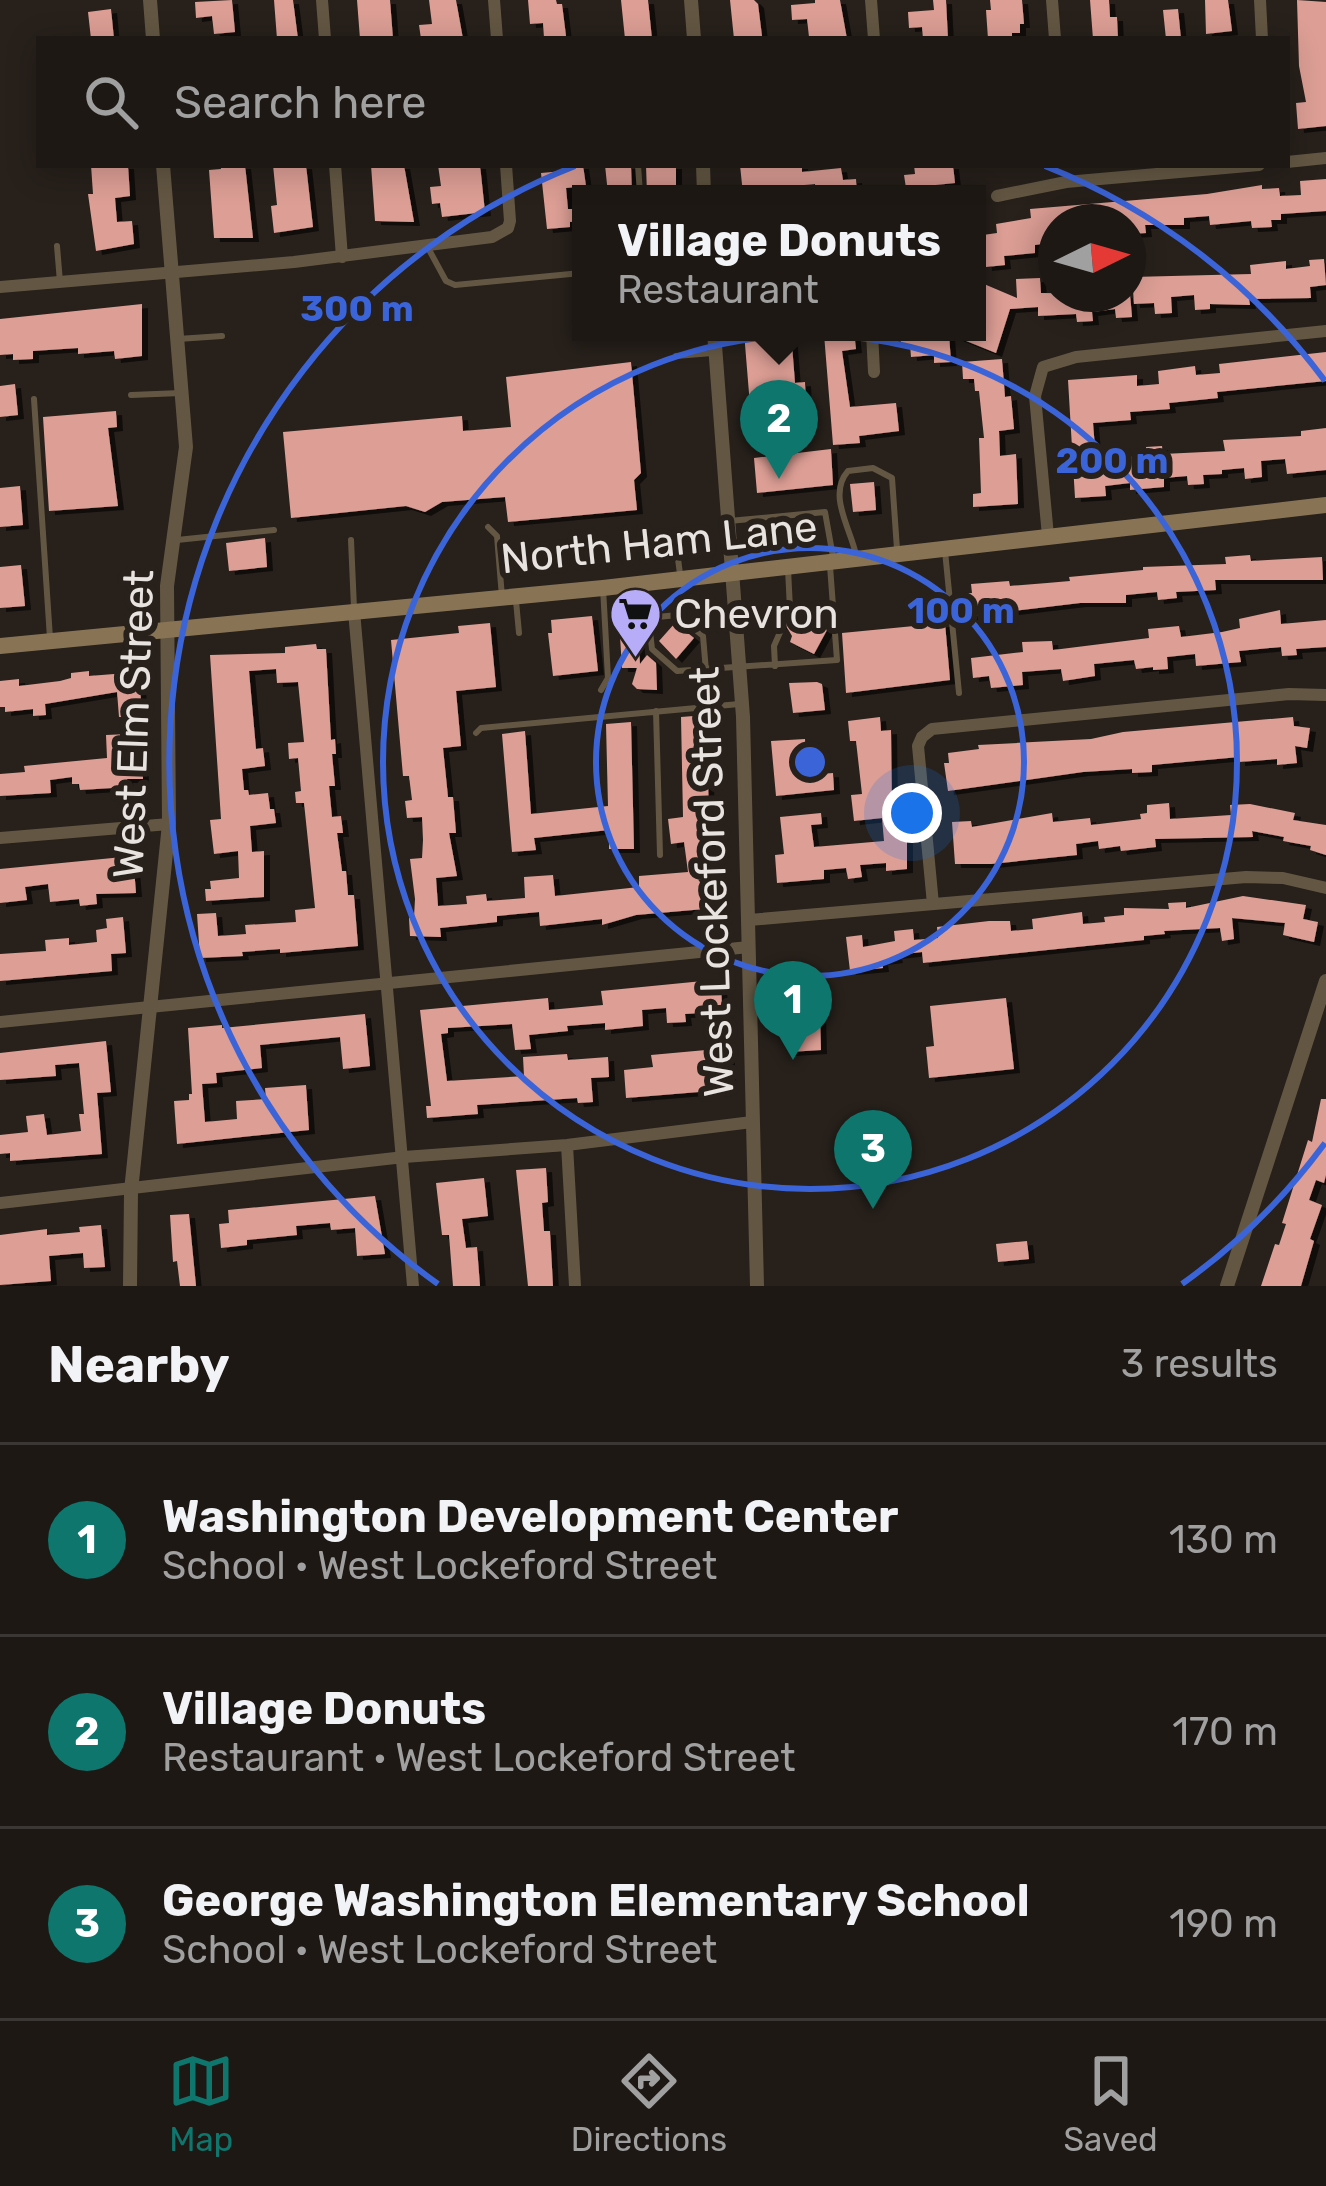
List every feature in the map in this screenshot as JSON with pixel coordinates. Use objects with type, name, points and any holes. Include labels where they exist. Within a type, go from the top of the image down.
[{"type":"main road","name":"North Ham Lane","points":[[0,646],[603,588],[1326,505]]},
{"type":"street","points":[[150,0],[154,36]]},
{"type":"street","points":[[322,0],[325,36]]},
{"type":"street","points":[[494,0],[497,36]]},
{"type":"street","points":[[692,0],[694,36]]},
{"type":"street","points":[[872,0],[874,36]]},
{"type":"street","points":[[1052,0],[1055,36]]},
{"type":"street","points":[[1260,0],[1262,36]]},
{"type":"street","points":[[1290,162],[1326,158]]},
{"type":"street","name":"West Elm Street","points":[[130,1286],[131,1191],[169,824],[167,630],[186,447],[163,168]]},
{"type":"street","points":[[335,168],[342,257]]},
{"type":"street","points":[[0,287],[342,257],[492,237],[508,228],[506,168]]},
{"type":"street","points":[[1064,168],[1066,182]]},
{"type":"street","points":[[997,196],[1066,182],[1225,168]]},
{"type":"street","points":[[1048,536],[1035,396],[1043,367],[1076,357],[1326,332]]},
{"type":"street","name":"West Lockeford Street","points":[[715,341],[742,704],[757,1286]]},
{"type":"street","points":[[872,341],[874,372]]},
{"type":"street","points":[[353,611],[413,1286]]},
{"type":"street","points":[[933,904],[918,746],[932,730],[1289,694],[1326,695]]},
{"type":"street","points":[[0,838],[169,824]]},
{"type":"street","points":[[748,920],[1246,877],[1283,878],[1326,888]]},
{"type":"street","points":[[0,1022],[748,946]]},
{"type":"street","points":[[1227,1286],[1326,981]]},
{"type":"street","points":[[0,1203],[752,1122]]},
{"type":"street","points":[[567,1145],[575,1286]]},
{"type":"lane","points":[[427,245],[446,281],[455,285],[572,275]]},
{"type":"lane","points":[[57,246],[60,282]]},
{"type":"lane","points":[[177,339],[222,336]]},
{"type":"lane","points":[[676,356],[716,352]]},
{"type":"lane","points":[[131,394],[182,393]]},
{"type":"lane","points":[[34,399],[50,641]]},
{"type":"lane","points":[[856,558],[840,502],[840,479],[848,471],[873,468],[892,478],[898,553]]},
{"type":"lane","points":[[644,583],[652,649],[670,668],[706,671],[837,660],[825,512],[729,520]]},
{"type":"lane","points":[[488,527],[497,536],[519,633]]},
{"type":"lane","points":[[173,541],[274,530]]},
{"type":"lane","points":[[676,536],[681,578]]},
{"type":"lane","points":[[351,540],[353,611]]},
{"type":"lane","points":[[945,548],[959,693]]},
{"type":"lane","points":[[788,566],[790,609]]},
{"type":"lane","points":[[601,690],[608,678],[603,588]]},
{"type":"lane","points":[[648,618],[677,615],[704,636],[706,671]]},
{"type":"lane","points":[[775,666],[774,646],[781,630]]},
{"type":"lane","points":[[476,733],[482,728],[742,704]]},
{"type":"lane","points":[[656,711],[660,855]]},
{"type":"building","points":[[232,0],[235,32],[214,34],[212,16],[196,18],[195,2]]},
{"type":"building","points":[[274,0],[293,0],[298,36],[277,36]]},
{"type":"building","points":[[357,0],[390,0],[393,36],[360,36]]},
{"type":"building","points":[[429,0],[456,0],[462,36],[421,36],[419,25],[432,24]]},
{"type":"building","points":[[528,0],[556,0],[562,4],[566,36],[544,36],[543,23],[530,24]]},
{"type":"building","points":[[621,0],[648,0],[652,36],[625,36]]},
{"type":"building","points":[[730,0],[754,0],[762,36],[734,36]]},
{"type":"building","points":[[840,0],[846,36],[809,36],[807,19],[792,20],[791,5]]},
{"type":"building","points":[[933,0],[946,0],[948,36],[923,36],[922,27],[909,28],[908,12],[934,10]]},
{"type":"building","points":[[990,0],[1022,0],[1020,33],[988,36],[986,10],[991,10]]},
{"type":"building","points":[[1090,0],[1109,0],[1110,17],[1117,17],[1118,36],[1093,36]]},
{"type":"building","points":[[1205,0],[1228,0],[1232,31],[1206,34]]},
{"type":"building","points":[[1297,0],[1326,2],[1326,126],[1298,129],[1296,103],[1306,102],[1299,66]]},
{"type":"building","points":[[111,9],[114,36],[91,36],[88,12]]},
{"type":"building","points":[[1178,9],[1181,36],[1166,36],[1163,10]]},
{"type":"building","points":[[91,168],[128,168],[130,196],[115,198],[117,222],[132,221],[134,244],[96,251],[88,194],[93,194]]},
{"type":"building","points":[[245,168],[253,238],[214,238],[209,170]]},
{"type":"building","points":[[273,168],[306,168],[313,227],[274,233],[271,206],[277,205]]},
{"type":"building","points":[[371,168],[405,168],[414,222],[375,221]]},
{"type":"building","points":[[438,168],[480,168],[485,212],[442,217],[440,203],[432,204],[430,187],[441,186]]},
{"type":"building","points":[[583,168],[586,185],[566,188],[568,209],[572,209],[570,227],[547,229],[541,173]]},
{"type":"building","points":[[605,168],[631,168],[632,185],[607,185]]},
{"type":"building","points":[[646,168],[676,168],[676,185],[647,185]]},
{"type":"building","points":[[740,168],[802,168],[802,172],[841,168],[843,180],[856,179],[856,185],[815,184],[742,185]]},
{"type":"building","points":[[914,168],[953,168],[955,183],[906,185],[904,175],[915,174]]},
{"type":"building","points":[[1326,179],[1326,211],[1281,214],[1281,220],[1271,220],[1272,227],[1252,228],[1251,221],[1210,225],[1209,216],[1184,218],[1184,225],[1146,225],[1146,204],[1089,204],[1262,185],[1262,189],[1279,188],[1280,196],[1301,195],[1300,181]]},
{"type":"building","points":[[1038,208],[1035,253],[1004,256],[1005,265],[986,267],[986,235],[997,233],[996,224],[1031,218],[1030,209]]},
{"type":"building","points":[[1324,259],[1326,285],[1310,287],[1311,298],[1249,299],[1250,305],[1210,304],[1210,309],[1195,310],[1194,295],[1171,297],[1172,313],[1155,314],[1154,303],[1146,303],[1146,277],[1251,274],[1250,265],[1286,261],[1286,269],[1310,266],[1309,260]]},
{"type":"building","points":[[1038,278],[1038,307],[1010,309],[996,353],[966,341],[986,341],[986,285],[1017,298],[1016,279]]},
{"type":"building","points":[[142,304],[142,356],[115,359],[114,351],[78,354],[78,348],[33,351],[33,359],[0,355],[0,319]]},
{"type":"building","points":[[1038,312],[1092,312],[1093,321],[1077,322],[1076,314],[1038,316]]},
{"type":"building","points":[[745,341],[792,341],[795,383],[805,382],[807,426],[752,430]]},
{"type":"building","points":[[825,341],[855,341],[856,349],[842,351],[850,407],[896,403],[899,431],[859,436],[860,443],[833,445]]},
{"type":"building","points":[[901,341],[950,341],[951,362],[934,363],[934,355],[911,357],[910,345]]},
{"type":"building","points":[[1326,352],[1326,381],[1217,392],[1218,398],[1130,412],[1131,420],[1093,423],[1096,460],[1147,455],[1146,447],[1162,446],[1163,454],[1225,451],[1223,440],[1301,436],[1301,431],[1326,428],[1326,470],[1287,474],[1285,459],[1261,461],[1262,477],[1245,479],[1244,468],[1222,470],[1222,474],[1203,475],[1204,484],[1188,485],[1187,476],[1164,478],[1164,487],[1105,486],[1106,496],[1075,498],[1068,380],[1137,375],[1137,386],[1159,384],[1158,371],[1195,366],[1196,375],[1220,373],[1219,364]]},
{"type":"building","points":[[1002,359],[1014,429],[999,431],[1000,456],[1016,454],[1018,504],[973,507],[973,494],[981,493],[979,438],[984,438],[979,391],[975,391],[974,379],[963,379],[962,362]]},
{"type":"building","points":[[631,362],[641,473],[634,480],[637,510],[508,522],[505,497],[442,502],[425,512],[406,506],[291,518],[283,432],[462,416],[463,431],[511,427],[506,377]]},
{"type":"building","points":[[15,384],[18,415],[0,417],[0,386]]},
{"type":"building","points":[[116,411],[117,427],[108,428],[118,506],[49,511],[43,417]]},
{"type":"building","points":[[831,449],[833,485],[757,493],[754,458]]},
{"type":"building","points":[[874,482],[876,510],[853,512],[850,484]]},
{"type":"building","points":[[20,486],[23,525],[0,527],[0,488]]},
{"type":"building","points":[[265,538],[267,567],[229,571],[226,543]]},
{"type":"building","points":[[1250,555],[1251,561],[1322,557],[1323,580],[1215,580],[1216,590],[1176,592],[1177,598],[1158,600],[1157,592],[1126,595],[1126,603],[1080,603],[964,617],[962,594],[972,593],[971,584],[1070,581],[1069,577],[1143,567],[1226,564],[1225,557]]},
{"type":"building","points":[[21,565],[25,606],[0,608],[0,567]]},
{"type":"building","points":[[779,603],[788,616],[797,612],[804,616],[807,610],[826,620],[827,630],[814,654],[790,642],[785,624],[774,627],[768,623],[771,607]]},
{"type":"building","points":[[1280,610],[1281,624],[1326,620],[1326,647],[1296,649],[1297,655],[1282,656],[1281,647],[1239,651],[1241,662],[1196,666],[1195,654],[1167,657],[1168,669],[1136,669],[1134,660],[1094,664],[1095,676],[1063,681],[1061,669],[1022,672],[1023,685],[991,688],[989,676],[973,678],[971,658],[1023,652],[1022,642],[1052,641],[1053,650],[1149,638],[1148,629],[1179,626],[1181,637],[1222,632],[1240,628],[1239,619]]},
{"type":"building","points":[[592,616],[598,671],[553,676],[551,620]]},
{"type":"building","points":[[490,623],[496,687],[456,691],[461,746],[443,748],[448,797],[453,797],[456,833],[449,833],[457,876],[436,878],[438,906],[467,904],[466,896],[486,894],[487,901],[525,898],[524,877],[553,875],[555,896],[639,887],[639,876],[688,872],[684,842],[671,844],[668,819],[683,817],[681,717],[706,715],[714,839],[708,839],[716,908],[636,915],[602,925],[602,919],[540,926],[539,912],[440,928],[441,937],[410,936],[415,899],[410,859],[422,858],[422,817],[407,818],[405,801],[412,800],[409,776],[403,776],[391,640],[459,633],[458,626]]},
{"type":"building","name":"Chevron","points":[[675,623],[694,638],[676,659],[659,641]]},
{"type":"building","points":[[945,623],[950,680],[846,693],[842,633]]},
{"type":"building","name":"Chevron","points":[[638,635],[640,664],[647,655],[656,663],[657,690],[637,689],[632,684],[637,668],[622,668],[620,636]]},
{"type":"building","points":[[316,644],[317,649],[326,649],[331,740],[335,739],[336,754],[332,754],[335,786],[329,786],[332,817],[341,816],[343,833],[337,833],[348,895],[354,895],[358,946],[200,958],[197,914],[216,913],[218,936],[246,934],[245,925],[296,922],[295,910],[315,908],[304,803],[296,803],[295,792],[301,791],[298,758],[289,759],[288,743],[304,742],[298,682],[277,683],[276,669],[249,671],[256,749],[263,748],[265,766],[242,769],[244,790],[249,795],[268,793],[270,809],[274,809],[276,823],[250,826],[252,852],[264,851],[264,897],[206,901],[210,881],[239,878],[238,851],[214,854],[210,820],[221,819],[210,655],[285,653],[285,647]]},
{"type":"building","points":[[89,671],[89,676],[139,672],[142,716],[119,717],[117,692],[45,704],[46,715],[33,716],[33,709],[5,712],[0,707],[0,681],[19,679],[19,686],[60,681],[71,678],[71,673]]},
{"type":"building","points":[[789,683],[822,684],[825,710],[793,713]]},
{"type":"building","points":[[880,717],[881,731],[891,730],[892,810],[898,809],[900,832],[907,831],[907,869],[886,871],[886,863],[860,865],[862,877],[848,879],[846,868],[824,870],[824,879],[777,883],[775,855],[784,854],[780,817],[821,813],[822,824],[811,825],[814,847],[884,841],[882,818],[854,821],[851,795],[862,794],[856,741],[850,741],[848,721]]},
{"type":"building","points":[[1293,717],[1294,726],[1310,728],[1307,748],[1295,746],[1297,763],[1277,765],[1277,759],[1239,762],[1239,757],[1152,765],[1152,772],[1083,772],[948,791],[944,763],[949,763],[948,753],[979,749],[978,745],[1091,739]]},
{"type":"building","points":[[631,722],[634,849],[609,849],[609,830],[534,838],[536,850],[512,852],[502,734],[525,731],[531,814],[608,806],[606,724]]},
{"type":"building","points":[[128,734],[128,753],[142,752],[143,779],[127,779],[128,787],[80,790],[79,784],[72,784],[72,777],[50,780],[51,793],[0,796],[0,774],[25,772],[24,766],[107,758],[106,735]]},
{"type":"building","points":[[805,739],[807,775],[833,773],[834,790],[776,796],[771,741]]},
{"type":"building","points":[[1169,803],[1170,819],[1231,815],[1230,805],[1250,804],[1295,813],[1293,820],[1326,825],[1326,855],[1310,850],[1311,846],[1283,841],[1284,837],[1252,831],[1253,837],[1155,839],[1156,847],[1121,851],[1120,846],[1099,849],[1098,841],[1076,844],[1077,855],[955,864],[952,822],[971,821],[972,827],[1052,813],[1053,822],[1090,818],[1091,825],[1141,819],[1147,805]]},
{"type":"building","points":[[133,856],[136,893],[96,894],[97,904],[80,906],[79,899],[50,902],[48,884],[25,887],[27,900],[0,903],[0,869]]},
{"type":"building","points":[[1243,896],[1306,905],[1303,919],[1318,922],[1314,942],[1283,935],[1285,923],[1232,918],[1234,939],[1222,941],[1220,928],[1164,931],[1144,936],[1144,940],[923,963],[922,952],[896,955],[897,959],[882,961],[883,968],[850,971],[846,937],[862,935],[863,947],[895,941],[894,931],[913,929],[914,940],[938,938],[937,927],[989,921],[1010,921],[1011,931],[1033,929],[1032,919],[1082,912],[1083,924],[1105,922],[1104,917],[1124,915],[1124,908],[1169,909],[1168,903],[1186,902],[1186,908]]},
{"type":"building","points":[[123,917],[126,953],[111,954],[112,971],[0,981],[0,954],[46,951],[45,940],[69,938],[69,945],[97,942],[96,930],[107,928],[106,919]]},
{"type":"building","points":[[819,974],[821,1050],[789,1052],[788,977]]},
{"type":"building","points":[[703,981],[703,986],[721,985],[722,1006],[715,1006],[716,1012],[685,1014],[686,1022],[667,1023],[666,1008],[642,1010],[643,1026],[605,1030],[605,1023],[567,1026],[568,1031],[529,1035],[531,1049],[515,1050],[512,1024],[448,1028],[448,1033],[441,1034],[447,1081],[524,1076],[523,1057],[567,1054],[568,1060],[608,1057],[609,1077],[591,1078],[593,1102],[578,1103],[577,1098],[477,1105],[478,1114],[427,1118],[426,1106],[431,1106],[420,1010],[548,998],[549,1010],[603,1005],[601,991]]},
{"type":"building","points":[[1006,998],[1014,1069],[929,1078],[926,1047],[934,1046],[930,1006]]},
{"type":"building","points":[[365,1014],[370,1066],[343,1069],[340,1037],[260,1045],[262,1068],[216,1073],[217,1083],[202,1084],[205,1122],[237,1119],[236,1101],[266,1099],[265,1088],[306,1085],[309,1130],[177,1144],[174,1101],[189,1100],[192,1094],[188,1028]]},
{"type":"building","points":[[106,1041],[111,1092],[97,1093],[102,1154],[10,1161],[10,1153],[0,1154],[0,1135],[28,1132],[26,1116],[44,1114],[47,1135],[81,1131],[79,1114],[84,1114],[79,1063],[55,1065],[56,1076],[0,1080],[0,1053]]},
{"type":"building","points":[[728,1048],[730,1077],[722,1078],[723,1090],[626,1098],[624,1070],[653,1067],[651,1055]]},
{"type":"building","points":[[1321,1099],[1326,1099],[1326,1175],[1324,1183],[1316,1180],[1309,1200],[1322,1205],[1301,1286],[1261,1286],[1286,1224],[1282,1223],[1308,1140],[1312,1142]]},
{"type":"building","points":[[546,1168],[548,1202],[542,1203],[544,1231],[550,1231],[553,1286],[528,1286],[516,1170]]},
{"type":"building","points":[[484,1178],[488,1216],[462,1219],[466,1248],[477,1247],[480,1286],[453,1286],[449,1235],[442,1235],[436,1183]]},
{"type":"building","points":[[375,1196],[385,1254],[357,1256],[355,1228],[331,1230],[330,1223],[296,1226],[297,1235],[221,1248],[219,1224],[229,1223],[228,1210]]},
{"type":"building","points":[[189,1214],[196,1286],[180,1286],[170,1215]]},
{"type":"building","points":[[101,1225],[105,1267],[84,1268],[83,1253],[49,1256],[51,1281],[0,1285],[0,1235],[47,1229],[47,1235],[80,1232],[79,1227]]},
{"type":"building","points":[[1027,1241],[1029,1259],[998,1262],[996,1244]]},
{"type":"place","name":"Village Donuts","points":[[779,479]]},
{"type":"place","name":"Chevron","points":[[635,660]]},
{"type":"place","name":"Washington Development Center","points":[[793,1060]]},
{"type":"place","name":"George Washington Elementary School","points":[[873,1209]]}]
